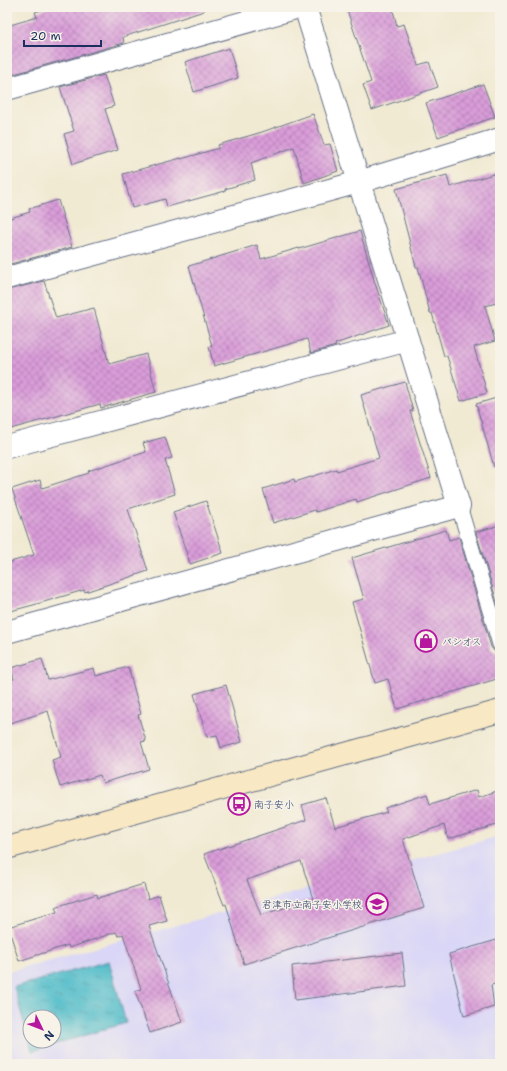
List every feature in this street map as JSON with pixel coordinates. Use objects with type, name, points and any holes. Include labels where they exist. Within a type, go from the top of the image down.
[{"type":"street","points":[[7,89],[299,7]]},
{"type":"street","points":[[7,632],[459,506],[305,7]]},
{"type":"street","points":[[7,278],[359,182],[500,139]]},
{"type":"street","points":[[7,447],[408,340]]},
{"type":"street","points":[[7,848],[500,711]]},
{"type":"lane","points":[[459,506],[500,644]]},
{"type":"shaded area","name":"君津市立南子安小学校","points":[[500,836],[500,1064],[7,1064],[7,972]]},
{"type":"water","points":[[109,961],[126,1023],[62,1042],[62,1009],[22,1009],[22,1015],[14,987]]},
{"type":"building","points":[[51,7],[203,7],[204,11],[123,37],[124,43],[7,76],[7,26],[37,17],[35,12]]},
{"type":"building","points":[[346,7],[392,7],[397,26],[404,24],[418,65],[429,62],[438,87],[372,110],[363,85],[371,82]]},
{"type":"building","points":[[229,48],[238,78],[194,92],[185,62]]},
{"type":"building","points":[[104,75],[114,106],[105,109],[118,150],[73,164],[64,134],[74,131],[60,87]]},
{"type":"building","points":[[483,84],[495,117],[438,137],[426,103]]},
{"type":"building","points":[[313,114],[324,145],[330,144],[338,171],[304,183],[294,147],[251,163],[255,180],[225,189],[225,191],[167,207],[165,199],[132,208],[123,174],[219,148],[218,145],[262,132]]},
{"type":"building","points":[[500,172],[500,302],[485,306],[495,341],[474,347],[487,393],[461,401],[447,356],[444,356],[432,313],[430,313],[418,267],[416,267],[396,189],[447,175],[450,187]]},
{"type":"building","points":[[58,200],[72,247],[7,265],[7,219],[30,212],[29,209]]},
{"type":"building","points":[[360,231],[389,325],[335,344],[336,346],[311,353],[307,339],[214,366],[209,347],[212,346],[189,266],[257,245],[261,259]]},
{"type":"building","points":[[44,281],[56,318],[94,308],[109,364],[146,354],[156,392],[101,408],[100,404],[7,430],[7,290]]},
{"type":"building","points":[[405,382],[413,411],[410,411],[431,478],[357,502],[356,499],[316,512],[315,510],[273,523],[263,489],[294,479],[295,482],[336,469],[337,471],[379,458],[361,395]]},
{"type":"building","points":[[500,397],[500,466],[494,467],[476,404]]},
{"type":"building","points":[[165,437],[172,458],[165,460],[175,494],[128,509],[148,571],[85,592],[84,590],[7,612],[7,563],[34,555],[12,489],[40,480],[42,488],[89,473],[88,471],[146,452],[143,443]]},
{"type":"building","points":[[206,501],[223,553],[190,564],[173,512]]},
{"type":"building","points":[[500,525],[500,612],[476,532]]},
{"type":"building","name":"パシオス","points":[[446,530],[449,540],[459,537],[491,647],[494,651],[500,653],[500,678],[397,709],[388,679],[375,683],[352,602],[364,599],[352,558]]},
{"type":"building","points":[[42,659],[48,680],[94,668],[96,676],[128,667],[141,714],[138,715],[146,741],[141,742],[149,769],[103,783],[100,775],[60,787],[52,760],[61,757],[48,711],[7,724],[7,681],[14,679],[11,668]]},
{"type":"building","points":[[226,685],[242,742],[221,748],[217,735],[207,737],[194,694]]},
{"type":"building","points":[[477,790],[479,797],[500,790],[500,824],[448,839],[444,825],[403,839],[424,908],[244,964],[226,904],[224,905],[204,854],[306,820],[302,805],[326,798],[335,827],[387,812],[385,808],[427,794],[430,804]],"holes":[[[301,861],[313,899],[261,915],[247,880]]]},
{"type":"building","points":[[144,884],[148,899],[159,895],[167,921],[149,926],[182,1022],[150,1033],[135,991],[141,989],[123,934],[118,936],[116,932],[69,948],[68,945],[19,961],[8,927],[57,912],[55,907],[97,894],[98,898]]},
{"type":"building","points":[[500,939],[500,983],[491,985],[494,1007],[464,1016],[449,954]]},
{"type":"building","points":[[402,953],[406,986],[295,1000],[292,966]]},
{"type":"place","name":"パシオス","points":[[426,641]]},
{"type":"place","name":"南子安小","points":[[239,804]]},
{"type":"place","name":"君津市立南子安小学校","points":[[377,904]]}]
